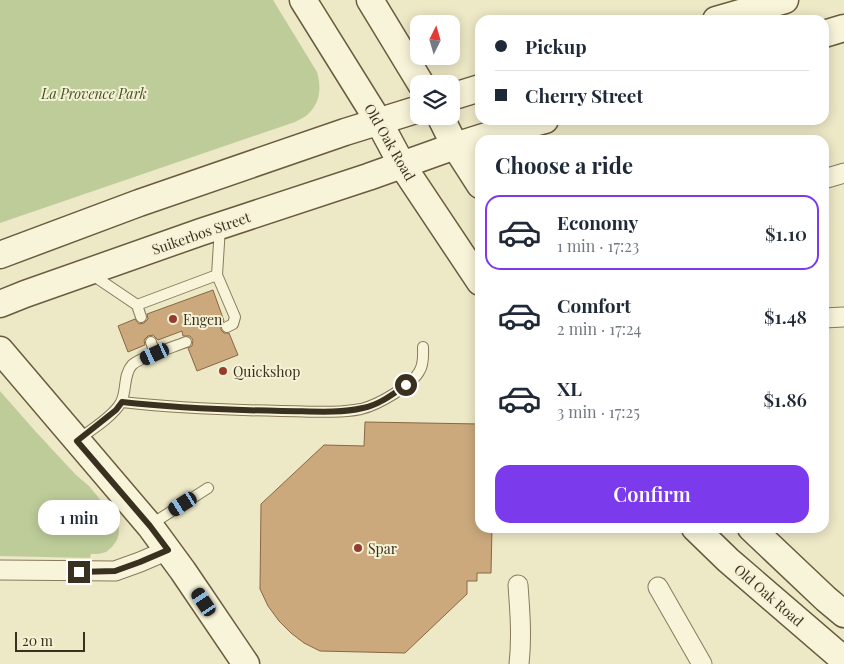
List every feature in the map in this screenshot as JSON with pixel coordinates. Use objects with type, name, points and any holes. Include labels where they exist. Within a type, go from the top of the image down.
[{"type":"street","name":"Old Oak Road","points":[[303,0],[379,122],[402,165],[475,274]]},
{"type":"street","points":[[370,0],[416,75]]},
{"type":"street","points":[[733,15],[785,0]]},
{"type":"street","points":[[829,32],[844,28]]},
{"type":"street","points":[[460,95],[475,90]]},
{"type":"street","points":[[0,255],[139,203],[410,111]]},
{"type":"street","points":[[444,125],[455,146],[475,177]]},
{"type":"street","name":"Suikerbos Street","points":[[490,135],[526,125]]},
{"type":"street","name":"Suikerbos Street","points":[[0,304],[220,226],[475,140]]},
{"type":"street","points":[[829,178],[844,173]]},
{"type":"street","points":[[829,318],[844,318]]},
{"type":"street","points":[[0,350],[150,526],[246,664]]},
{"type":"street","name":"Old Oak Road","points":[[700,533],[728,560],[844,660]]},
{"type":"street","points":[[756,533],[844,614]]},
{"type":"street","points":[[0,570],[115,571],[168,550]]},
{"type":"street","points":[[518,585],[520,622],[518,664]]},
{"type":"street","points":[[658,587],[702,664]]},
{"type":"lane","points":[[220,226],[217,275],[235,318],[232,324],[227,327]]},
{"type":"lane","points":[[88,272],[137,305],[141,317]]},
{"type":"lane","points":[[137,305],[217,275]]},
{"type":"lane","points":[[151,342],[155,354]]},
{"type":"lane","points":[[77,441],[116,410],[122,402],[129,370],[133,364],[186,342]]},
{"type":"lane","points":[[122,402],[190,408],[249,410],[336,412],[362,408],[379,403],[416,377],[422,363],[423,347]]},
{"type":"lane","points":[[150,526],[208,488]]},
{"type":"green space","name":"La Provence Park","points":[[0,0],[273,0],[317,72],[319,83],[318,99],[313,109],[305,117],[295,122],[0,223]]},
{"type":"green space","points":[[0,391],[76,475],[89,486],[116,519],[119,526],[117,540],[106,552],[91,554],[90,558],[0,556]]},
{"type":"building","points":[[213,290],[224,321],[221,324],[221,330],[224,333],[229,333],[238,355],[197,371],[188,348],[192,346],[193,340],[190,336],[183,336],[182,331],[158,340],[153,335],[148,336],[144,340],[145,345],[128,352],[118,326],[135,319],[139,324],[144,323],[148,319],[147,314]]},
{"type":"building","points":[[365,422],[475,424],[475,533],[492,533],[491,573],[477,573],[477,581],[467,581],[467,594],[405,653],[320,651],[304,643],[279,621],[268,606],[260,589],[261,504],[324,445],[364,446]]},
{"type":"place","name":"Engen","points":[[173,319]]},
{"type":"place","name":"Quickshop","points":[[223,371]]},
{"type":"place","name":"Spar","points":[[358,548]]},
{"type":"route","points":[[79,572],[115,571],[168,550],[150,526],[77,441],[116,410],[122,402],[204,409],[336,412],[379,403],[406,385]]}]
